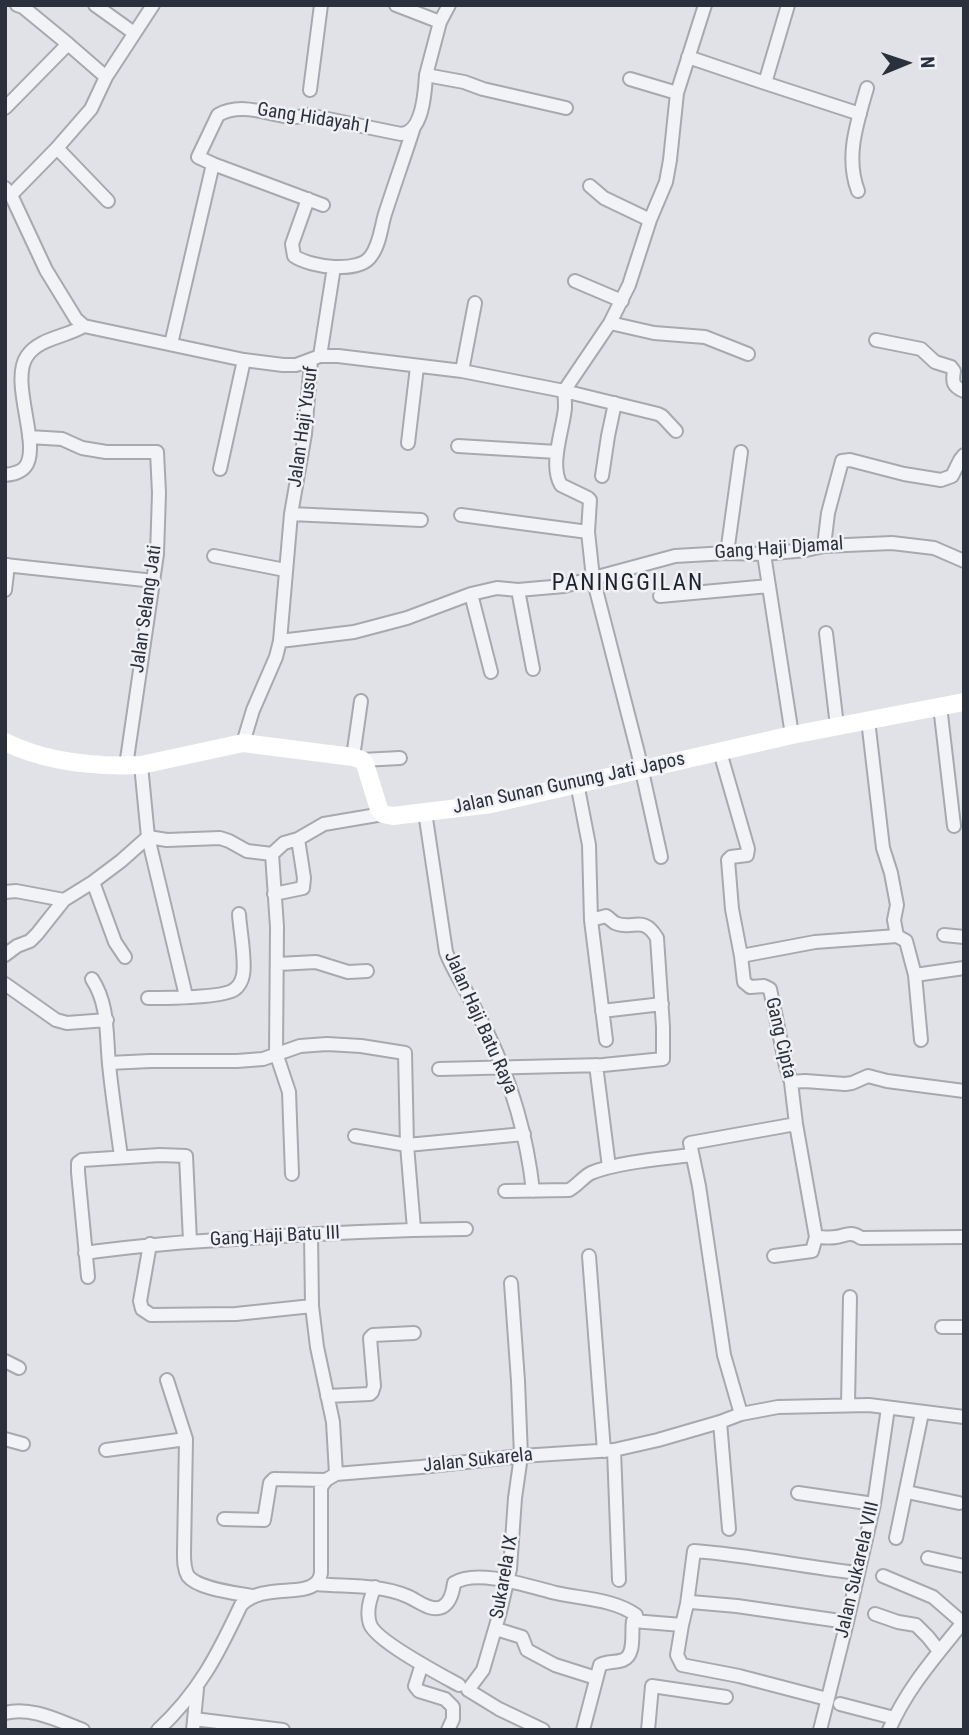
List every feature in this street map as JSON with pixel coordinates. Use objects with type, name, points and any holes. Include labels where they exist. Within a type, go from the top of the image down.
[{"type":"street","points":[[5,12],[16,5],[23,7],[106,77]]},
{"type":"street","points":[[95,5],[134,33]]},
{"type":"street","points":[[80,322],[46,270],[12,189],[57,148],[91,109],[106,77],[153,5]]},
{"type":"street","points":[[310,90],[321,5]]},
{"type":"street","points":[[396,5],[440,22]]},
{"type":"street","points":[[308,199],[292,244],[294,256],[302,261],[334,267],[355,265],[371,256],[418,120],[440,22],[449,5]]},
{"type":"street","points":[[661,857],[593,578],[588,532],[590,500],[565,488],[559,482],[557,452],[565,406],[564,391],[622,301],[666,182],[677,93],[705,5]]},
{"type":"street","points":[[765,83],[788,5]]},
{"type":"street","points":[[5,108],[68,44]]},
{"type":"street","points":[[688,57],[860,114]]},
{"type":"street","points":[[426,75],[565,108]]},
{"type":"street","points":[[630,79],[677,93]]},
{"type":"street","points":[[858,191],[852,165],[855,132],[867,89]]},
{"type":"street","name":"Gang Hidayah I","points":[[171,344],[213,164],[198,157],[218,115],[222,112],[250,109],[300,118],[308,115],[401,134],[413,130]]},
{"type":"street","points":[[57,148],[108,201]]},
{"type":"street","points":[[213,164],[323,205]]},
{"type":"street","points":[[590,186],[604,198],[650,220]]},
{"type":"street","points":[[5,475],[20,472],[26,466],[29,437],[21,377],[25,358],[33,348],[80,322],[244,360],[296,365],[316,358],[334,267]]},
{"type":"street","points":[[575,281],[622,301]]},
{"type":"street","points":[[462,371],[475,303]]},
{"type":"street","points":[[610,323],[654,332],[705,337],[748,354]]},
{"type":"street","points":[[876,340],[921,349],[935,362],[951,367],[954,371],[953,384],[964,391]]},
{"type":"street","name":"Jalan Haji Yusuf","points":[[243,743],[280,641],[291,514],[316,358],[338,356],[462,371],[564,391],[663,416],[676,431]]},
{"type":"street","points":[[220,469],[244,360]]},
{"type":"street","points":[[408,443],[417,367]]},
{"type":"street","points":[[602,476],[615,403]]},
{"type":"street","name":"Jalan Selang Jati","points":[[29,437],[62,439],[82,448],[106,452],[157,452],[159,493],[156,554],[127,753],[133,766],[186,996]]},
{"type":"street","points":[[458,446],[557,452]]},
{"type":"street","points":[[727,553],[741,452]]},
{"type":"street","points":[[824,546],[828,513],[842,461],[850,460],[941,480],[952,477],[964,455]]},
{"type":"street","points":[[291,514],[421,520]]},
{"type":"street","points":[[461,515],[588,532]]},
{"type":"street","name":"Gang Haji Djamal","points":[[280,641],[354,632],[407,618],[471,594],[497,588],[518,590],[564,586],[675,556],[764,554],[824,546],[892,543],[934,548],[964,561]]},
{"type":"street","points":[[764,554],[792,735]]},
{"type":"street","points":[[214,556],[285,569]]},
{"type":"street","points":[[5,590],[7,565],[153,581]]},
{"type":"street","points":[[660,596],[769,586]]},
{"type":"street","points":[[518,590],[533,670]]},
{"type":"street","points":[[471,594],[491,672]]},
{"type":"street","points":[[827,633],[837,726]]},
{"type":"street","points":[[5,955],[30,941],[64,900],[121,861],[148,837],[167,841],[220,838],[247,851],[272,854],[284,843],[298,839],[324,824],[383,814],[369,771],[358,758],[361,701]]},
{"type":"street","name":"Jalan Sunan Gunung Jati Japos","points":[[383,814],[393,816],[491,804],[792,735],[964,702]]},
{"type":"street","points":[[940,706],[954,826]]},
{"type":"street","points":[[868,720],[883,848],[897,905],[894,920],[897,936]]},
{"type":"street","points":[[5,742],[48,757],[105,765],[133,766],[243,743],[358,758],[400,758]]},
{"type":"street","name":"Gang Cipta","points":[[720,752],[748,849],[747,855],[731,857],[728,860],[732,909],[744,982],[750,987],[764,986],[770,989],[791,1082],[816,1237]]},
{"type":"street","points":[[577,783],[589,845],[591,919],[606,1040]]},
{"type":"street","name":"Jalan Haji Batu Raya","points":[[425,812],[446,952],[503,1068],[524,1134],[533,1191]]},
{"type":"street","points":[[274,894],[303,888],[298,839]]},
{"type":"street","points":[[272,854],[278,964],[276,1053],[289,1092],[292,1174]]},
{"type":"street","points":[[93,882],[115,942],[125,957]]},
{"type":"street","points":[[5,892],[16,891],[64,900]]},
{"type":"street","points":[[148,998],[228,993],[235,990],[240,983],[243,969],[239,914]]},
{"type":"street","points":[[439,1069],[596,1065],[663,1059],[657,938],[652,929],[644,925],[618,925],[606,916],[591,919]]},
{"type":"street","points":[[944,935],[964,937]]},
{"type":"street","points":[[741,956],[815,942],[897,936],[906,941],[915,975],[921,1040]]},
{"type":"street","points":[[278,964],[316,962],[348,972],[367,971]]},
{"type":"street","points":[[915,975],[964,968]]},
{"type":"street","points":[[92,979],[107,1020],[109,1063],[121,1157]]},
{"type":"street","points":[[5,984],[56,1020],[67,1023],[107,1020]]},
{"type":"street","points":[[602,1011],[662,1004]]},
{"type":"street","points":[[109,1063],[263,1059],[300,1046],[327,1044],[405,1053],[407,1145],[414,1229]]},
{"type":"street","points":[[596,1065],[609,1167]]},
{"type":"street","points":[[791,1082],[845,1084],[869,1076],[887,1081],[964,1091]]},
{"type":"street","points":[[741,1414],[724,1355],[690,1143],[796,1124]]},
{"type":"street","points":[[355,1136],[407,1145],[524,1134]]},
{"type":"street","points":[[88,1277],[78,1163],[88,1159],[168,1154],[186,1156],[190,1241]]},
{"type":"street","points":[[505,1191],[569,1190],[589,1174],[609,1167],[691,1155]]},
{"type":"street","name":"Gang Haji Batu III","points":[[85,1253],[190,1241],[414,1229],[466,1229]]},
{"type":"street","points":[[311,1234],[312,1306],[317,1347],[333,1422],[331,1477],[321,1486],[320,1495],[321,1573],[316,1584]]},
{"type":"street","points":[[774,1256],[812,1251],[816,1237],[838,1237],[842,1234],[857,1235],[861,1238],[964,1237]]},
{"type":"street","points":[[150,1244],[140,1301],[142,1309],[151,1315],[236,1314],[312,1306]]},
{"type":"street","points":[[589,1256],[619,1580]]},
{"type":"street","name":"Sukarela IX","points":[[463,1688],[483,1670],[510,1569],[521,1456],[511,1283]]},
{"type":"street","points":[[848,1405],[850,1297]]},
{"type":"street","points":[[942,1327],[964,1327]]},
{"type":"street","points":[[327,1396],[370,1394],[374,1386],[370,1338],[373,1335],[414,1333]]},
{"type":"street","points":[[5,1361],[19,1368]]},
{"type":"street","points":[[167,1380],[187,1439],[184,1553],[186,1571],[195,1582],[252,1596]]},
{"type":"street","name":"Jalan Sukarela","points":[[224,1519],[264,1520],[270,1483],[274,1479],[331,1477],[521,1456],[609,1451],[658,1440],[741,1414],[778,1407],[848,1405],[964,1417]]},
{"type":"street","name":"Jalan Sukarela VIII","points":[[820,1730],[874,1504],[888,1408]]},
{"type":"street","points":[[896,1538],[922,1413]]},
{"type":"street","points":[[720,1422],[729,1529]]},
{"type":"street","points":[[5,1439],[23,1444]]},
{"type":"street","points":[[106,1450],[187,1439]]},
{"type":"street","points":[[906,1492],[959,1503]]},
{"type":"street","points":[[797,1493],[874,1504]]},
{"type":"street","points":[[827,1699],[739,1676],[681,1665],[677,1655],[694,1551],[729,1553],[858,1573]]},
{"type":"street","points":[[929,1558],[964,1566]]},
{"type":"street","points":[[840,1704],[892,1724],[919,1676],[963,1622],[933,1597],[883,1576]]},
{"type":"street","points":[[158,1730],[197,1688],[241,1605],[260,1593],[316,1584],[375,1587],[438,1608],[447,1603],[454,1583],[461,1579],[507,1580],[613,1604],[632,1612],[637,1621]]},
{"type":"street","points":[[375,1587],[369,1606],[369,1622],[374,1631],[422,1664],[499,1709],[543,1730]]},
{"type":"street","points":[[687,1604],[691,1602],[737,1606],[847,1622]]},
{"type":"street","points":[[875,1614],[916,1625],[939,1651]]},
{"type":"street","points":[[583,1730],[600,1665],[603,1662],[622,1661],[628,1656],[633,1621],[682,1625]]},
{"type":"street","points":[[496,1629],[522,1637],[527,1650],[555,1665],[596,1678]]},
{"type":"street","points":[[422,1664],[415,1686],[419,1691],[445,1699],[453,1707],[453,1719],[448,1730]]},
{"type":"street","points":[[648,1730],[652,1686],[726,1698]]},
{"type":"street","points":[[197,1688],[193,1725],[284,1730]]},
{"type":"street","points":[[6,1712],[44,1715],[83,1730]]},
{"type":"district","name":"PANINGGILAN","points":[[628,584]]}]
